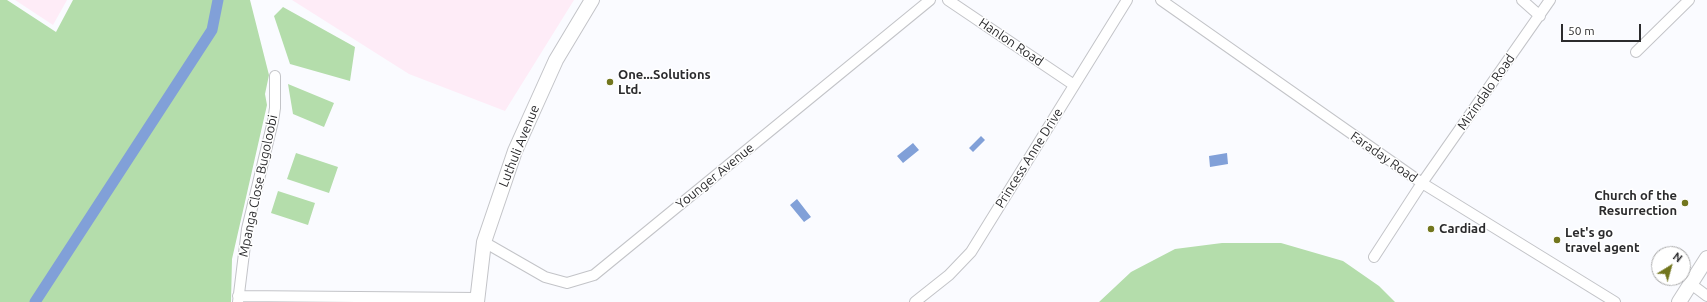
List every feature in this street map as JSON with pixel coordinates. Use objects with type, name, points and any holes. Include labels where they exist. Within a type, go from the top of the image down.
[{"type":"street","name":"Luthuli Avenue","points":[[477,300],[484,242],[515,151],[556,60],[592,0]]},
{"type":"street","name":"Younger Avenue","points":[[484,242],[545,277],[567,283],[594,275],[930,0]]},
{"type":"street","name":"Hanlon Road","points":[[948,0],[1074,85]]},
{"type":"street","name":"Princess Anne Drive","points":[[915,302],[949,275],[971,252],[1127,0]]},
{"type":"street","name":"Faraday Road","points":[[1161,0],[1422,183],[1615,302]]},
{"type":"street","points":[[1522,0],[1540,16]]},
{"type":"street","name":"Mizindalo Road","points":[[1374,257],[1422,183],[1550,0]]},
{"type":"street","points":[[1636,52],[1689,0]]},
{"type":"street","name":"Mpanga Close Bugoloobi","points":[[275,76],[275,108],[273,121],[247,229],[238,299],[477,300]]},
{"type":"street","points":[[1707,258],[1691,284],[1707,296]]},
{"type":"street","points":[[1680,302],[1690,286]]},
{"type":"shaded area","points":[[15,0],[67,0],[53,25]]},
{"type":"shaded area","points":[[292,0],[574,0],[505,111],[409,74]]},
{"type":"green space","points":[[0,0],[7,0],[56,32],[73,0],[250,0],[269,75],[265,94],[267,105],[232,259],[231,302],[0,302]]},
{"type":"green space","points":[[283,7],[355,47],[350,81],[290,64],[274,16]]},
{"type":"green space","points":[[288,84],[334,103],[324,127],[293,114]]},
{"type":"green space","points":[[296,153],[338,167],[329,193],[287,179]]},
{"type":"green space","points":[[278,191],[315,203],[308,225],[271,213]]},
{"type":"green space","points":[[1222,243],[1281,243],[1343,261],[1379,286],[1395,302],[1099,302],[1131,272],[1175,249]]},
{"type":"water","points":[[981,136],[985,140],[973,152],[969,148]]},
{"type":"water","points":[[913,143],[919,150],[903,163],[897,156]]},
{"type":"water","points":[[1227,153],[1228,164],[1210,167],[1209,156]]},
{"type":"water","points":[[797,199],[811,217],[804,222],[790,205]]},
{"type":"waterway","points":[[35,302],[212,30],[218,0]]},
{"type":"place","name":"One...Solutions Ltd.","points":[[610,82]]},
{"type":"place","name":"Church of the Resurrection","points":[[1685,203]]},
{"type":"place","name":"Cardiad","points":[[1431,229]]},
{"type":"place","name":"Let's go travel agent","points":[[1557,240]]}]
